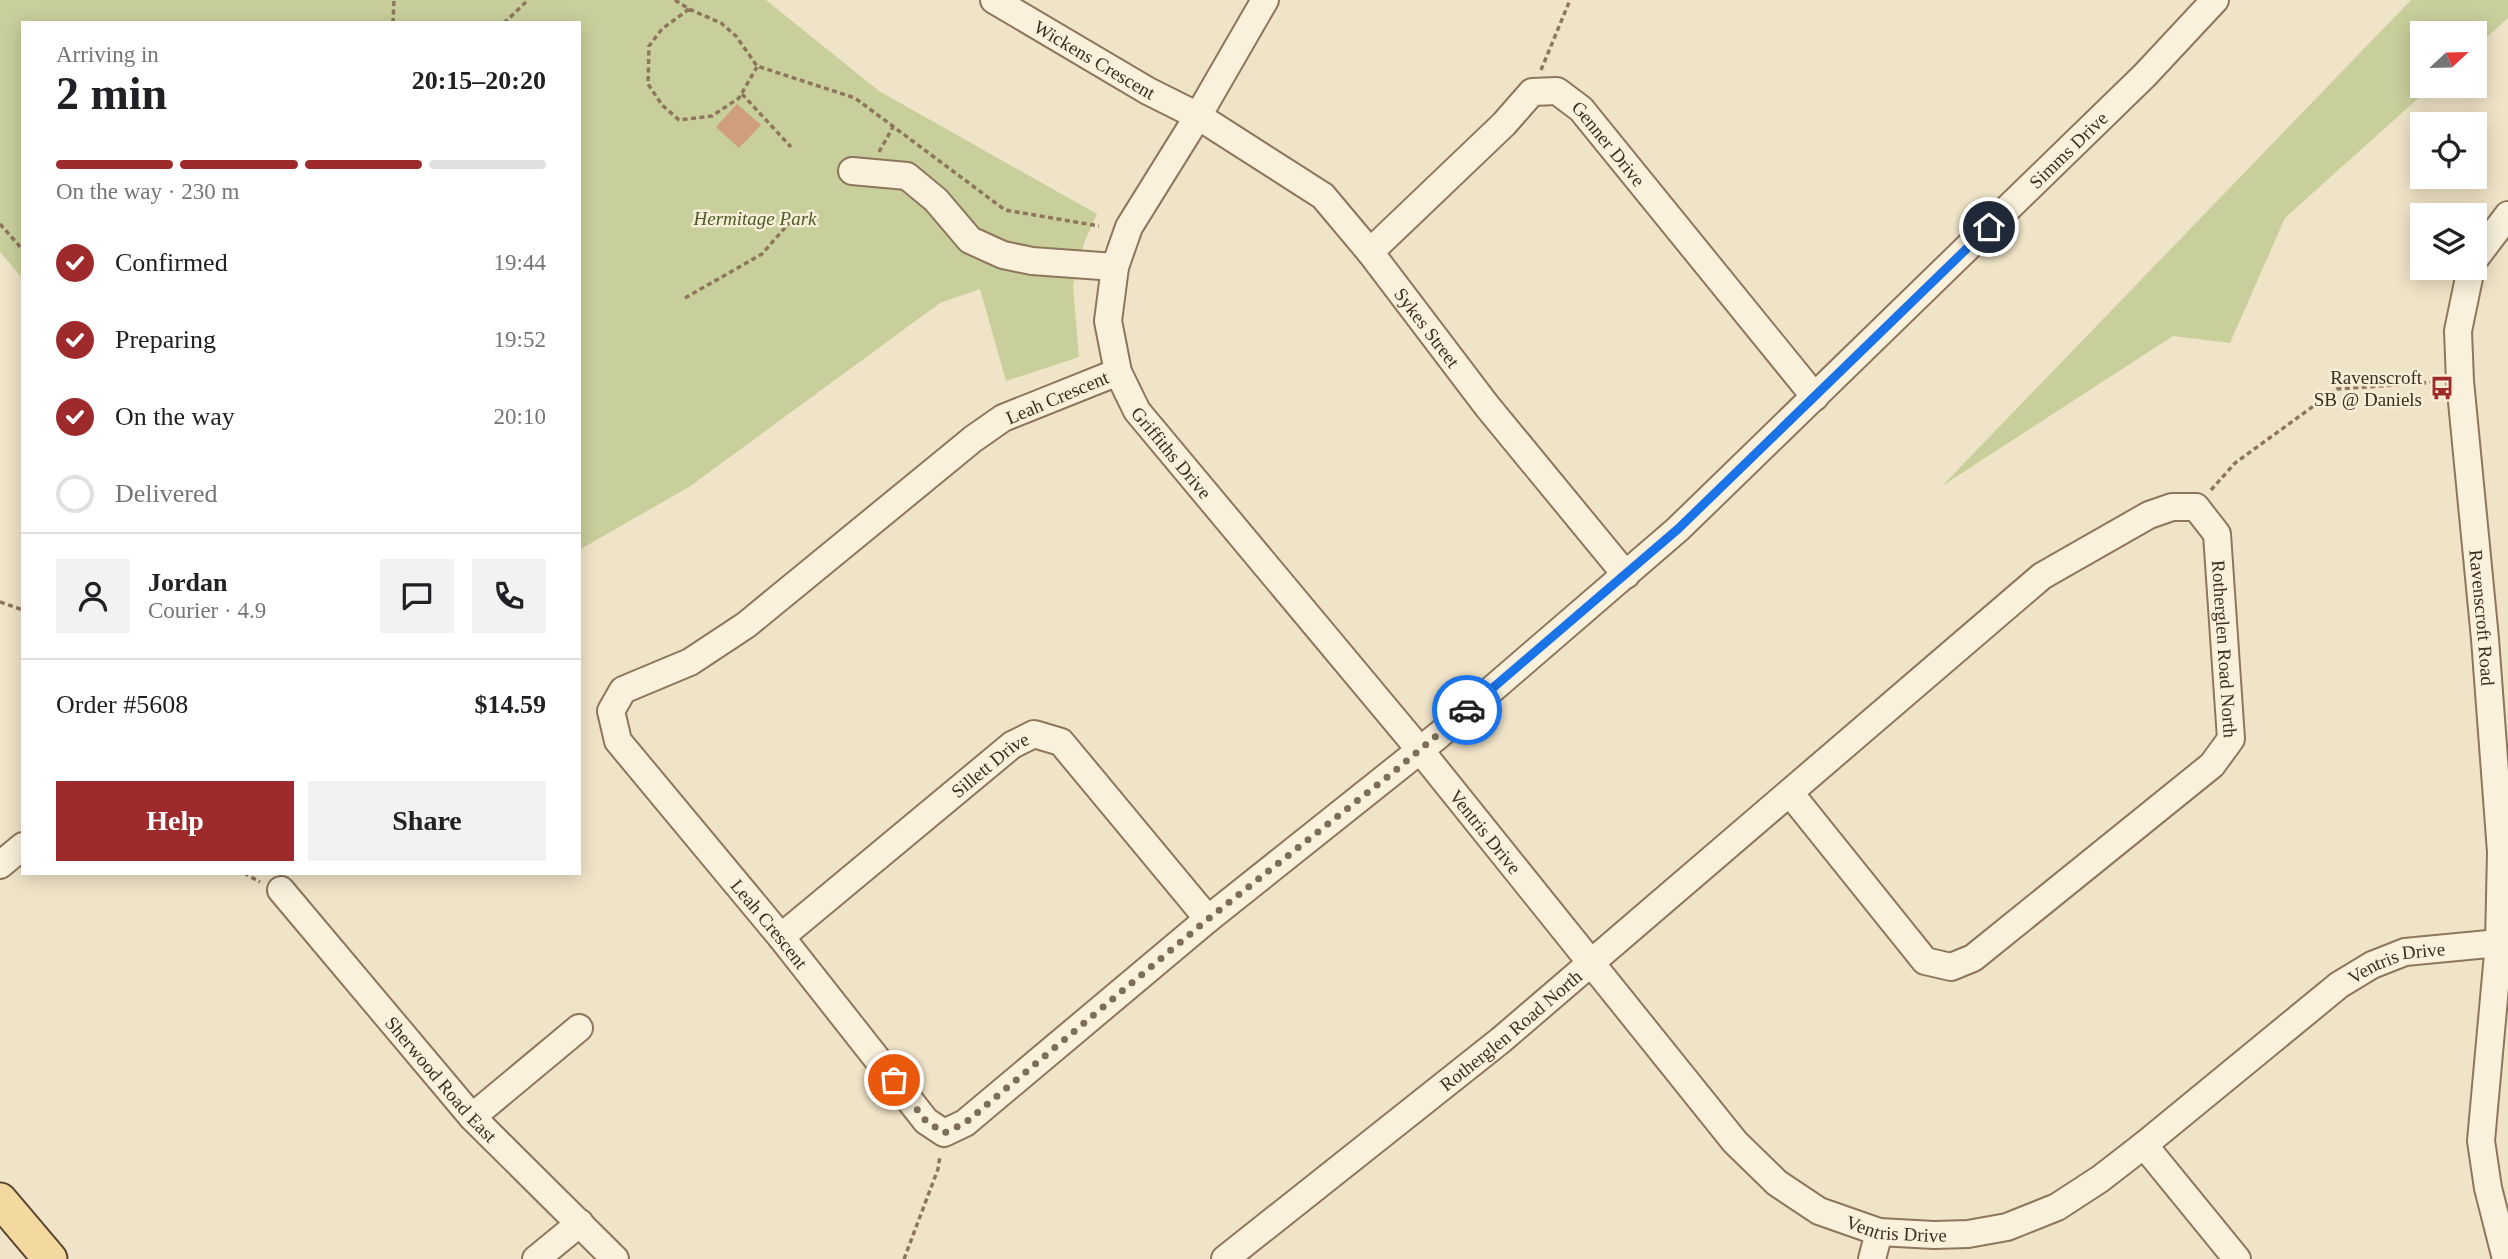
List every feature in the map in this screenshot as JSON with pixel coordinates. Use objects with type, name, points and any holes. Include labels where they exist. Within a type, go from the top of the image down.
[{"type":"main road","points":[[0,1200],[50,1259]]},
{"type":"street","name":"Wickens Crescent","points":[[994,0],[1148,91],[1198,116]]},
{"type":"street","name":"Griffiths Drive","points":[[1265,0],[1198,116],[1129,227],[1115,267],[1108,321],[1118,372],[1137,411],[1420,750]]},
{"type":"street","name":"Simms Drive","points":[[1420,750],[1678,529],[2144,75],[2215,0]]},
{"type":"street","name":"Genner Drive","points":[[1532,92],[1557,91],[1581,109],[1815,397]]},
{"type":"street","points":[[1370,252],[1504,124],[1532,92]]},
{"type":"street","name":"Sykes Street","points":[[1198,116],[1323,196],[1370,252],[1488,406],[1626,575]]},
{"type":"street","points":[[852,171],[907,176],[936,200],[970,240],[1003,255],[1032,261],[1115,267]]},
{"type":"street","points":[[2487,243],[2508,215]]},
{"type":"street","name":"Ravenscroft Road","points":[[2469,280],[2458,331],[2460,381],[2497,639],[2501,852],[2499,943],[2481,1141],[2483,1160],[2502,1223],[2506,1259]]},
{"type":"street","name":"Leah Crescent","points":[[944,1133],[926,1121],[781,937],[618,741],[611,711],[623,690],[690,662],[746,625],[973,439],[1003,418],[1118,372]]},
{"type":"street","name":"Rotherglen Road North","points":[[1225,1259],[1501,1040],[2042,576],[2149,514],[2172,507],[2196,507],[2217,534],[2231,739],[2212,765],[1973,957],[1951,967],[1925,961],[1790,793]]},
{"type":"street","name":"Sillett Drive","points":[[781,937],[1012,745],[1034,734],[1061,742],[1208,919]]},
{"type":"street","points":[[944,1133],[965,1123],[1208,919],[1420,750]]},
{"type":"street","name":"Ventris Drive","points":[[1420,750],[1735,1142],[1777,1183],[1819,1211],[1879,1232],[1968,1234],[2007,1227],[2057,1207],[2144,1145],[2339,985],[2372,965],[2405,952],[2499,943]]},
{"type":"street","points":[[0,865],[21,848]]},
{"type":"street","name":"Sherwood Road East","points":[[281,890],[472,1117],[615,1259]]},
{"type":"street","points":[[472,1117],[579,1028]]},
{"type":"street","points":[[2144,1145],[2237,1259]]},
{"type":"street","points":[[536,1259],[580,1223]]},
{"type":"street","points":[[1872,1259],[1879,1232]]},
{"type":"path","points":[[393,21],[394,0]]},
{"type":"path","points":[[506,21],[527,0]]},
{"type":"path","points":[[675,0],[721,23],[736,36],[757,66],[855,98],[1005,210],[1099,226]]},
{"type":"path","points":[[1532,92],[1570,0]]},
{"type":"path","points":[[689,9],[662,29],[649,46],[648,84],[662,105],[679,120],[712,116],[739,98],[757,66]]},
{"type":"path","points":[[742,94],[791,146]]},
{"type":"path","points":[[685,298],[762,254],[796,215]]},
{"type":"path","points":[[0,224],[21,248]]},
{"type":"path","points":[[2196,507],[2235,463],[2337,389],[2460,381]]},
{"type":"path","points":[[0,603],[21,609]]},
{"type":"path","points":[[904,1259],[938,1169],[944,1133]]},
{"type":"green space","name":"Hermitage Park","points":[[0,0],[766,0],[879,91],[1097,214],[1084,243],[1073,286],[1079,357],[1006,381],[980,289],[940,303],[689,487],[581,549],[581,21],[21,21],[21,277],[0,252]]},
{"type":"green space","points":[[2411,0],[2508,0],[2508,18],[2487,37],[2487,21],[2410,21],[2410,98],[2419,98],[2285,218],[2230,343],[2173,336],[1942,486]]},
{"type":"building","points":[[737,104],[761,125],[739,148],[716,127]]},
{"type":"way so far","points":[[894,1080],[926,1121],[944,1133],[965,1123],[1208,919],[1467,710]]},
{"type":"place","name":"Ravenscroft SB @ Daniels","points":[[2442,388]]},
{"type":"route","points":[[1467,710],[1678,529],[1989,227]]}]
